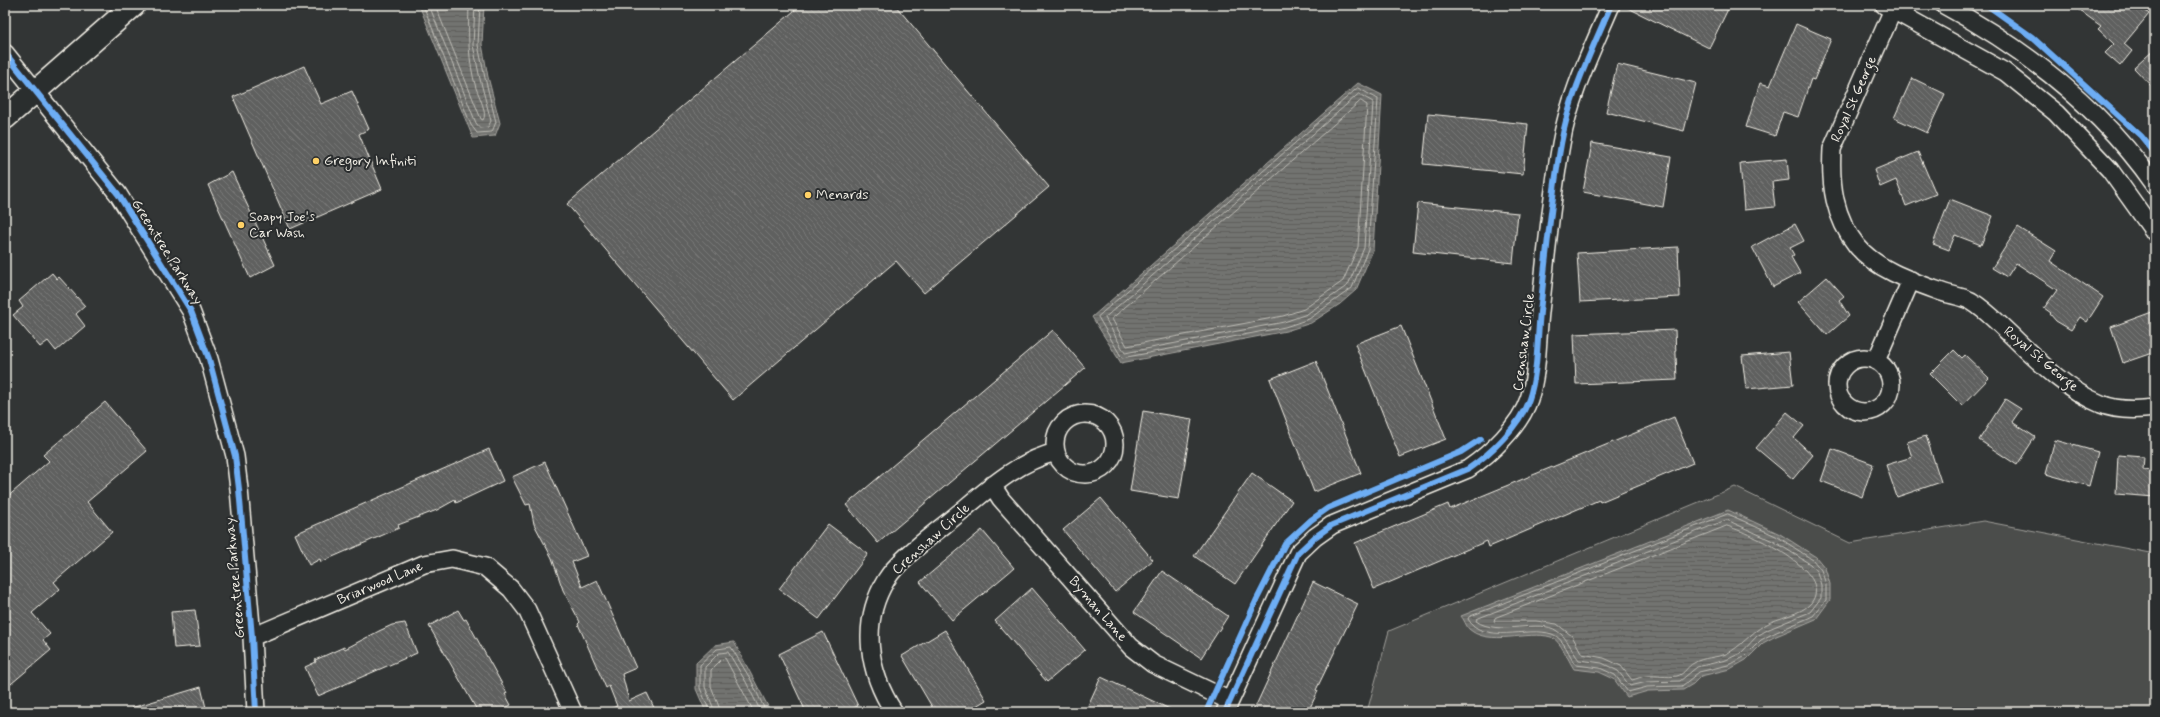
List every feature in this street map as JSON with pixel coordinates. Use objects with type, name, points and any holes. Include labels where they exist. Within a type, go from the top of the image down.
[{"type":"main road","points":[[5,118],[134,5]]},
{"type":"street","name":"Crenshaw Circle","points":[[1227,706],[1298,552],[1332,525],[1468,469],[1486,456],[1504,438],[1529,400],[1535,370],[1553,191],[1561,142],[1572,102],[1611,5]]},
{"type":"street","points":[[1944,5],[1974,21],[2026,54],[2069,90],[2109,127],[2140,164],[2155,185]]},
{"type":"street","points":[[1891,6],[2005,72],[2056,113],[2110,170],[2155,233]]},
{"type":"street","name":"Royal St George","points":[[1891,6],[1832,149],[1830,173],[1837,211],[1845,228],[1858,247],[1874,262],[1911,280],[1969,300],[1989,313],[2034,357],[2068,386],[2102,405],[2134,410],[2155,408]]},
{"type":"street","name":"Greentree Parkway","points":[[5,53],[118,194],[191,311],[209,359],[235,456],[240,489],[252,638],[256,712]]},
{"type":"street","points":[[1876,361],[1911,280]]},
{"type":"street","name":"Crenshaw Circle","points":[[894,712],[874,672],[869,648],[871,620],[877,599],[886,580],[903,561],[1013,469],[1056,452]]},
{"type":"street","name":"Byman Lane","points":[[992,485],[1001,499],[1131,647],[1153,664],[1227,706]]},
{"type":"street","name":"Briarwood Lane","points":[[252,638],[424,564],[452,559],[485,567],[511,589],[527,610],[573,712]]},
{"type":"shaded area","points":[[1735,487],[1850,543],[1983,521],[2155,554],[2155,712],[1367,712],[1389,631]]},
{"type":"water","points":[[419,5],[484,5],[482,44],[488,77],[500,123],[495,136],[473,138]]},
{"type":"water","points":[[1358,83],[1382,95],[1373,250],[1356,290],[1340,304],[1311,323],[1286,331],[1121,363],[1092,317]]},
{"type":"water","points":[[1728,510],[1780,534],[1816,557],[1825,568],[1830,584],[1830,600],[1816,619],[1774,637],[1763,643],[1746,660],[1730,669],[1701,676],[1693,684],[1683,690],[1648,691],[1627,697],[1614,679],[1599,672],[1574,669],[1558,642],[1551,637],[1531,635],[1498,638],[1487,637],[1477,634],[1469,629],[1461,616]]},
{"type":"water","points":[[734,642],[771,712],[706,712],[696,689],[696,663],[715,645]]},
{"type":"building","name":"Menards","points":[[801,5],[895,5],[1049,187],[924,293],[896,261],[733,400],[567,204]]},
{"type":"building","points":[[1622,5],[1730,5],[1709,48]]},
{"type":"building","points":[[2072,5],[2139,5],[2149,14],[2124,44],[2132,51],[2120,66],[2105,53],[2114,44],[2098,29],[2101,26]]},
{"type":"building","points":[[1796,24],[1831,39],[1814,80],[1811,79],[1798,117],[1783,112],[1775,136],[1746,127],[1760,83],[1770,86]]},
{"type":"building","points":[[2155,49],[2155,90],[2134,68]]},
{"type":"building","points":[[1617,64],[1696,83],[1684,131],[1606,112]]},
{"type":"building","name":"Gregory Infiniti","points":[[304,66],[321,104],[352,91],[369,129],[359,134],[382,189],[290,229],[233,97]]},
{"type":"building","points":[[1912,78],[1945,94],[1927,133],[1894,118]]},
{"type":"building","points":[[1428,114],[1528,124],[1523,174],[1423,164]]},
{"type":"building","points":[[1592,143],[1671,157],[1663,207],[1583,192]]},
{"type":"building","points":[[1918,152],[1936,194],[1906,206],[1896,180],[1880,187],[1874,170]]},
{"type":"building","points":[[1787,159],[1789,180],[1772,182],[1775,207],[1744,210],[1740,163]]},
{"type":"building","name":"Soapy Joe's Car Wash","points":[[232,172],[275,265],[250,278],[208,185]]},
{"type":"building","points":[[1950,199],[1993,216],[1981,245],[1955,235],[1949,250],[1933,244]]},
{"type":"building","points":[[1418,203],[1518,213],[1513,263],[1413,252]]},
{"type":"building","points":[[1795,224],[1804,241],[1790,248],[1794,255],[1791,257],[1800,273],[1773,287],[1752,247]]},
{"type":"building","points":[[2018,227],[2056,251],[2050,261],[2103,297],[2087,322],[2080,317],[2071,330],[2056,321],[2050,314],[2051,313],[2044,308],[2057,290],[2016,263],[2007,277],[1992,268]]},
{"type":"building","points":[[1678,247],[1680,297],[1580,302],[1577,253]]},
{"type":"building","points":[[52,273],[57,279],[59,277],[85,306],[76,314],[85,326],[56,351],[48,341],[40,347],[13,315],[23,307],[19,301]]},
{"type":"building","points":[[1827,277],[1844,296],[1839,300],[1849,316],[1827,335],[1798,302]]},
{"type":"building","points":[[2152,312],[2155,320],[2155,352],[2123,363],[2111,327]]},
{"type":"building","points":[[1401,326],[1446,439],[1400,457],[1355,344]]},
{"type":"building","points":[[1053,330],[1085,368],[878,543],[846,505]]},
{"type":"building","points":[[1675,330],[1677,380],[1576,384],[1574,334]]},
{"type":"building","points":[[1954,350],[1962,358],[1965,355],[1989,378],[1962,406],[1930,374]]},
{"type":"building","points":[[1789,352],[1793,385],[1746,389],[1742,356]]},
{"type":"building","points":[[1316,361],[1361,473],[1314,492],[1270,379]]},
{"type":"building","points":[[2005,399],[2021,409],[2012,422],[2035,437],[2017,465],[1979,440]]},
{"type":"building","points":[[105,402],[147,451],[87,502],[112,532],[54,582],[60,589],[32,613],[50,634],[43,640],[51,650],[5,689],[5,499],[49,461],[43,455]]},
{"type":"building","points":[[1143,411],[1192,419],[1179,499],[1130,491]]},
{"type":"building","points":[[1787,412],[1804,426],[1794,438],[1813,455],[1793,479],[1756,448]]},
{"type":"building","points":[[1674,417],[1693,463],[1600,502],[1599,500],[1489,547],[1487,541],[1374,589],[1355,543],[1448,504],[1450,509]]},
{"type":"building","points":[[1926,436],[1941,482],[1897,497],[1886,465],[1912,457],[1907,442]]},
{"type":"building","points":[[2055,440],[2098,452],[2089,486],[2046,474]]},
{"type":"building","points":[[489,449],[503,481],[456,503],[455,500],[437,510],[398,525],[399,528],[321,562],[320,559],[309,565],[295,534]]},
{"type":"building","points":[[1832,449],[1873,464],[1862,497],[1821,481]]},
{"type":"building","points":[[2118,455],[2144,457],[2143,470],[2155,471],[2155,497],[2116,494]]},
{"type":"building","points":[[545,462],[587,556],[572,562],[582,587],[597,580],[636,668],[622,674],[629,701],[647,693],[656,712],[603,712],[617,706],[609,686],[606,688],[578,624],[580,622],[563,590],[552,558],[534,524],[530,504],[526,505],[512,477]]},
{"type":"building","points":[[1252,473],[1292,501],[1235,584],[1194,556]]},
{"type":"building","points":[[1101,498],[1153,560],[1115,592],[1063,530]]},
{"type":"building","points":[[828,524],[868,554],[819,619],[779,589]]},
{"type":"building","points":[[982,530],[1014,568],[952,620],[920,582]]},
{"type":"building","points":[[1162,571],[1228,616],[1201,658],[1134,612]]},
{"type":"building","points":[[1313,582],[1358,604],[1316,690],[1318,691],[1308,712],[1253,712]]},
{"type":"building","points":[[1032,588],[1085,650],[1047,682],[995,621]]},
{"type":"building","points":[[195,610],[200,646],[174,648],[171,612]]},
{"type":"building","points":[[458,610],[464,620],[466,619],[507,693],[505,694],[511,705],[498,712],[478,712],[429,626]]},
{"type":"building","points":[[405,623],[417,653],[318,696],[305,667],[316,662],[315,660],[344,647],[345,649],[392,625]]},
{"type":"building","points":[[945,630],[986,700],[966,712],[935,712],[902,656]]},
{"type":"building","points":[[823,632],[858,706],[844,712],[806,712],[779,654]]},
{"type":"building","points":[[1101,677],[1138,694],[1176,712],[1085,712]]},
{"type":"building","points":[[201,687],[207,712],[131,712],[131,708]]},
{"type":"cycle path","points":[[1225,712],[1298,553],[1315,537],[1332,525],[1468,469],[1486,456],[1495,447],[1512,429],[1525,409],[1532,389],[1536,367],[1549,228],[1561,144],[1575,91],[1611,5]]},
{"type":"cycle path","points":[[1987,5],[2032,37],[2141,136],[2155,153]]},
{"type":"cycle path","points":[[5,53],[118,194],[191,311],[209,359],[235,456],[252,637],[256,712]]},
{"type":"cycle path","points":[[1206,712],[1257,599],[1285,544],[1311,520],[1328,508],[1461,452],[1481,439]]},
{"type":"place","name":"Gregory Infiniti","points":[[316,161]]},
{"type":"place","name":"Menards","points":[[808,195]]},
{"type":"place","name":"Soapy Joe's Car Wash","points":[[241,225]]}]
